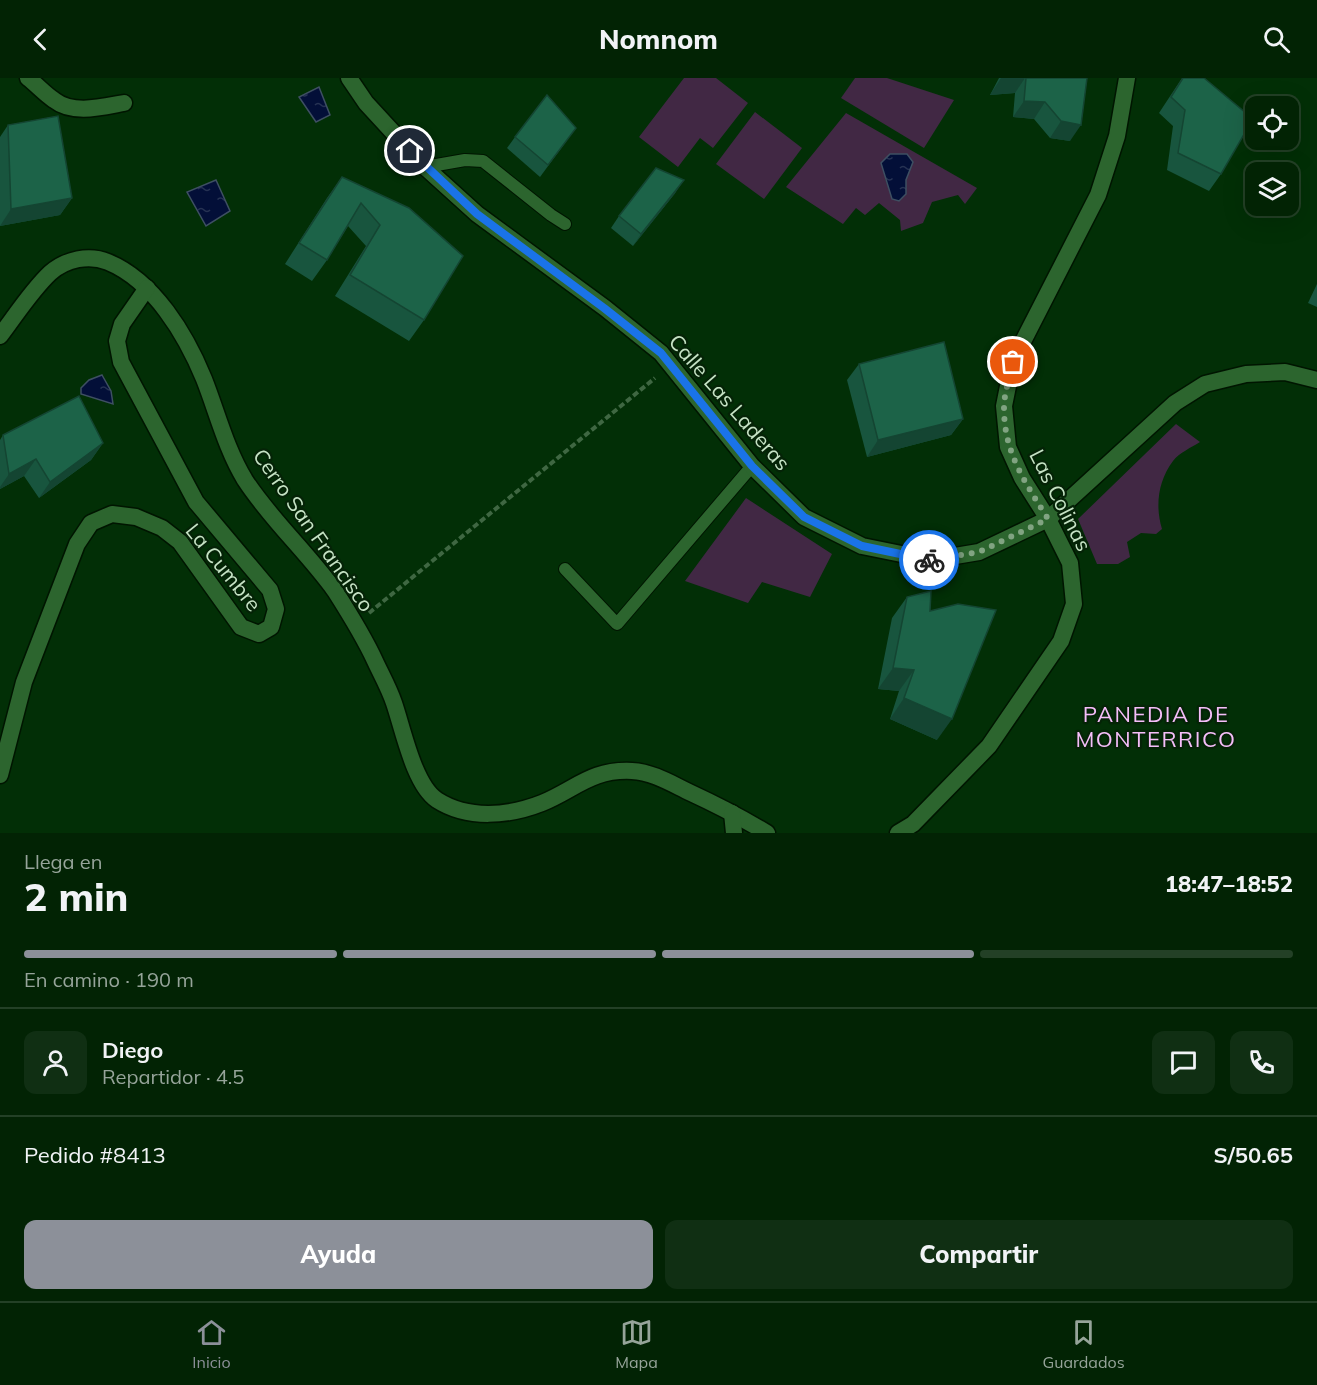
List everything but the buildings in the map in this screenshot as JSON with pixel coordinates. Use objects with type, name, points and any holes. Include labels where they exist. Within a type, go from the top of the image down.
[{"type":"street","points":[[28,78],[56,102],[78,109],[124,103]]},
{"type":"street","name":"Calle Las Laderas","points":[[349,78],[366,104],[425,167],[477,214],[661,353],[752,466],[804,517],[862,546],[931,560],[979,552],[1048,519],[1175,403],[1204,384],[1246,374],[1285,372],[1317,380]]},
{"type":"street","name":"Las Colinas","points":[[897,833],[914,824],[989,746],[1061,641],[1074,604],[1070,563],[1048,519],[1022,478],[1008,447],[1004,406],[1013,362],[1098,195],[1117,136],[1126,78]]},
{"type":"street","name":"Cerro San Francisco","points":[[0,336],[36,288],[52,272],[75,259],[98,258],[120,267],[147,288],[165,307],[202,376],[226,440],[244,478],[276,522],[334,591],[373,657],[392,699],[417,775],[436,800],[468,814],[506,813],[542,803],[591,777],[613,771],[635,771],[656,776],[732,813]]},
{"type":"street","name":"La Cumbre","points":[[0,775],[24,682],[77,544],[91,523],[112,514],[136,517],[162,528],[180,542],[241,627],[259,634],[271,627],[276,609],[270,590],[196,501],[121,362],[117,341],[122,324],[147,288]]},
{"type":"street","points":[[732,813],[734,833]]},
{"type":"street","points":[[732,813],[766,833]]},
{"type":"lane","points":[[425,167],[465,160],[483,161],[565,224]]},
{"type":"lane","points":[[564,569],[617,624],[752,466]]},
{"type":"path","points":[[354,625],[671,365]]},
{"type":"shaded area","points":[[684,78],[716,78],[748,103],[713,148],[700,138],[678,167],[639,137]]},
{"type":"shaded area","points":[[855,78],[887,78],[954,100],[924,148],[841,98]]},
{"type":"shaded area","points":[[755,112],[802,148],[764,199],[716,164]]},
{"type":"shaded area","points":[[846,113],[977,188],[965,204],[958,195],[932,202],[923,223],[901,231],[900,220],[879,203],[865,215],[856,208],[843,224],[786,187]],"holes":[[[885,178],[906,180],[906,194],[892,198]]]},
{"type":"shaded area","points":[[1176,424],[1200,442],[1176,458],[1164,477],[1158,503],[1162,529],[1156,534],[1141,533],[1127,542],[1130,557],[1118,564],[1097,564],[1078,519]]},
{"type":"shaded area","points":[[746,498],[832,554],[810,597],[762,582],[748,603],[685,581]]},
{"type":"water","points":[[319,87],[330,115],[316,122],[299,97]]},
{"type":"water","points":[[890,154],[907,154],[913,162],[906,180],[906,194],[899,201],[892,199],[881,163]]},
{"type":"water","points":[[216,180],[230,211],[206,226],[187,192]]},
{"type":"water","points":[[102,375],[111,391],[113,404],[81,394],[81,388],[89,380]]},
{"type":"way so far","points":[[929,560],[979,552],[1048,519],[1022,478],[1008,447],[1004,406],[1013,362]]},
{"type":"district","name":"PANEDIA DE MONTERRICO","points":[[1156,726]]},
{"type":"route","points":[[410,151],[477,214],[661,353],[752,466],[804,517],[862,546],[929,560]]}]
